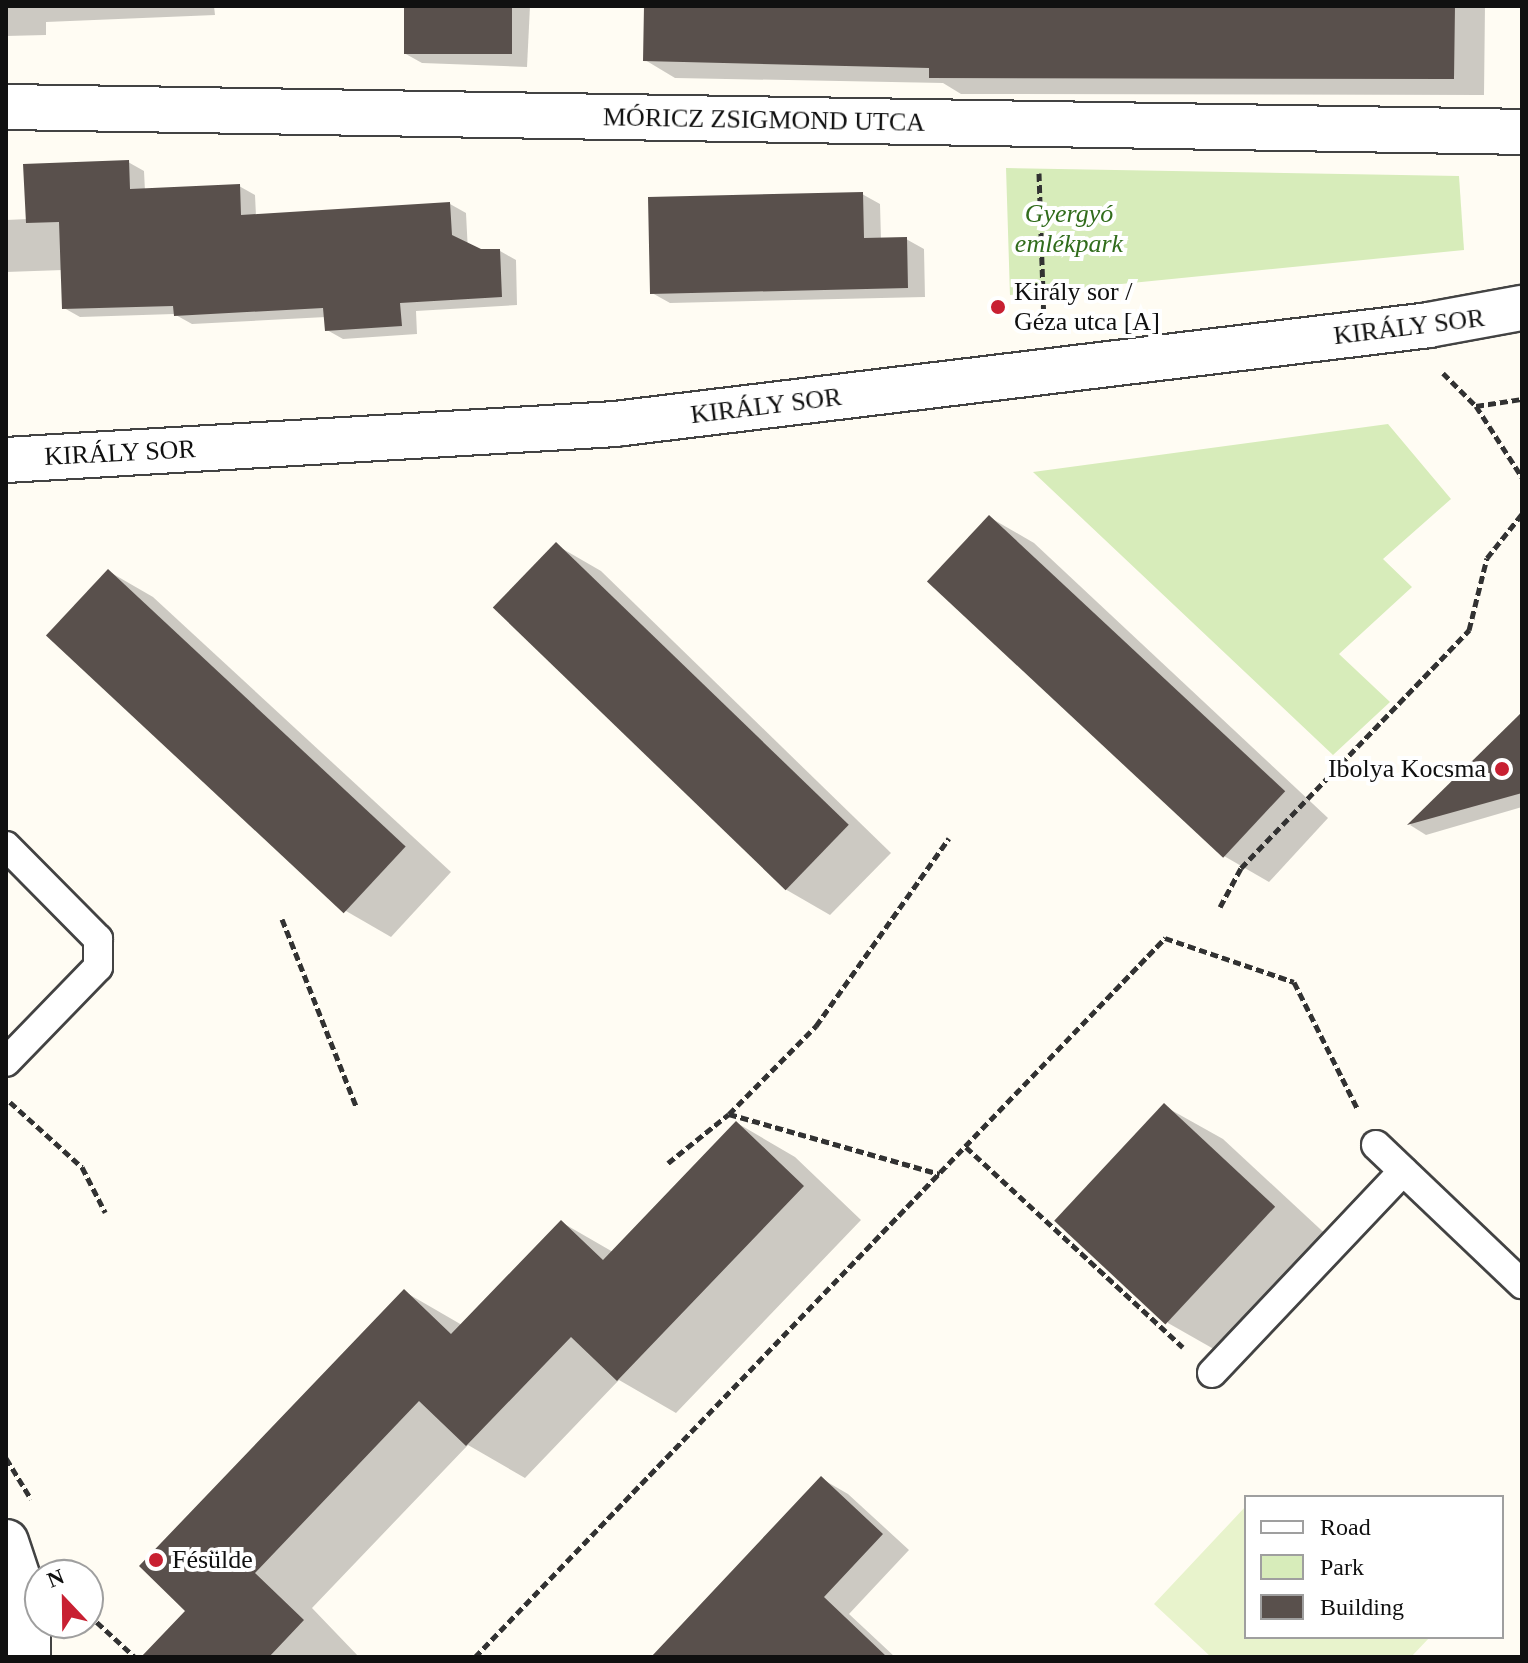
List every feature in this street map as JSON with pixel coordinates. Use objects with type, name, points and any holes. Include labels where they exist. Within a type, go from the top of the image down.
[{"type":"street","name":"MÓRICZ ZSIGMOND UTCA","points":[[6,107],[1522,132]]},
{"type":"street","name":"KIRÁLY SOR","points":[[6,460],[615,424],[1046,373],[1522,308]]},
{"type":"street","points":[[9,1548],[28,1608],[28,1657]]},
{"type":"lane","points":[[6,846],[98,939],[98,967],[6,1062]]},
{"type":"lane","points":[[1376,1145],[1522,1284]]},
{"type":"lane","points":[[1212,1373],[1403,1171]]},
{"type":"path","points":[[1037,124],[1046,373]]},
{"type":"path","points":[[1437,367],[1476,406],[1522,477]]},
{"type":"path","points":[[1476,406],[1522,399]]},
{"type":"path","points":[[1220,907],[1241,868],[1469,630],[1487,558],[1522,514]]},
{"type":"path","points":[[668,1163],[729,1114],[816,1026],[949,838]]},
{"type":"path","points":[[282,919],[357,1108]]},
{"type":"path","points":[[475,1657],[1165,938],[1294,982],[1376,1145]]},
{"type":"path","points":[[6,1099],[82,1167],[105,1212]]},
{"type":"path","points":[[729,1114],[940,1174]]},
{"type":"path","points":[[966,1147],[1212,1373]]},
{"type":"path","points":[[104,1629],[135,1657]]},
{"type":"green space","name":"Gyergyó emlékpark","points":[[1006,168],[1459,176],[1464,250],[1010,295]]},
{"type":"green space","points":[[1388,424],[1451,499],[1383,559],[1412,587],[1339,654],[1390,702],[1333,755],[1033,472]]},
{"type":"green space","points":[[1244,1508],[1244,1639],[1428,1639],[1411,1657],[1211,1657],[1154,1604]]},
{"type":"building","points":[[404,6],[512,6],[512,54],[404,54]]},
{"type":"building","points":[[644,6],[1455,6],[1454,79],[929,78],[929,68],[643,61]]},
{"type":"building","points":[[129,160],[130,189],[240,184],[241,215],[450,202],[452,235],[481,249],[500,249],[502,297],[400,303],[402,326],[325,331],[323,308],[174,316],[173,306],[62,309],[59,222],[26,223],[23,164]]},
{"type":"building","points":[[863,192],[864,238],[907,237],[908,288],[650,294],[648,197]]},
{"type":"building","points":[[989,515],[1285,791],[1223,858],[927,582]]},
{"type":"building","points":[[556,542],[849,825],[786,890],[493,607]]},
{"type":"building","points":[[108,569],[406,847],[344,913],[46,636]]},
{"type":"building","points":[[1522,712],[1522,793],[1407,825]]},
{"type":"building","points":[[1164,1103],[1275,1207],[1165,1324],[1054,1221]]},
{"type":"building","points":[[736,1121],[804,1186],[617,1381],[571,1337],[466,1446],[419,1401],[255,1573],[304,1620],[269,1657],[141,1657],[185,1611],[139,1566],[404,1289],[451,1334],[561,1220],[603,1260]]},
{"type":"building","points":[[821,1476],[883,1534],[824,1597],[887,1657],[651,1657]]},
{"type":"place","name":"Király sor / Géza utca [A]","points":[[998,307]]},
{"type":"place","name":"Ibolya Kocsma","points":[[1502,769]]},
{"type":"place","name":"Fésülde","points":[[156,1560]]}]
